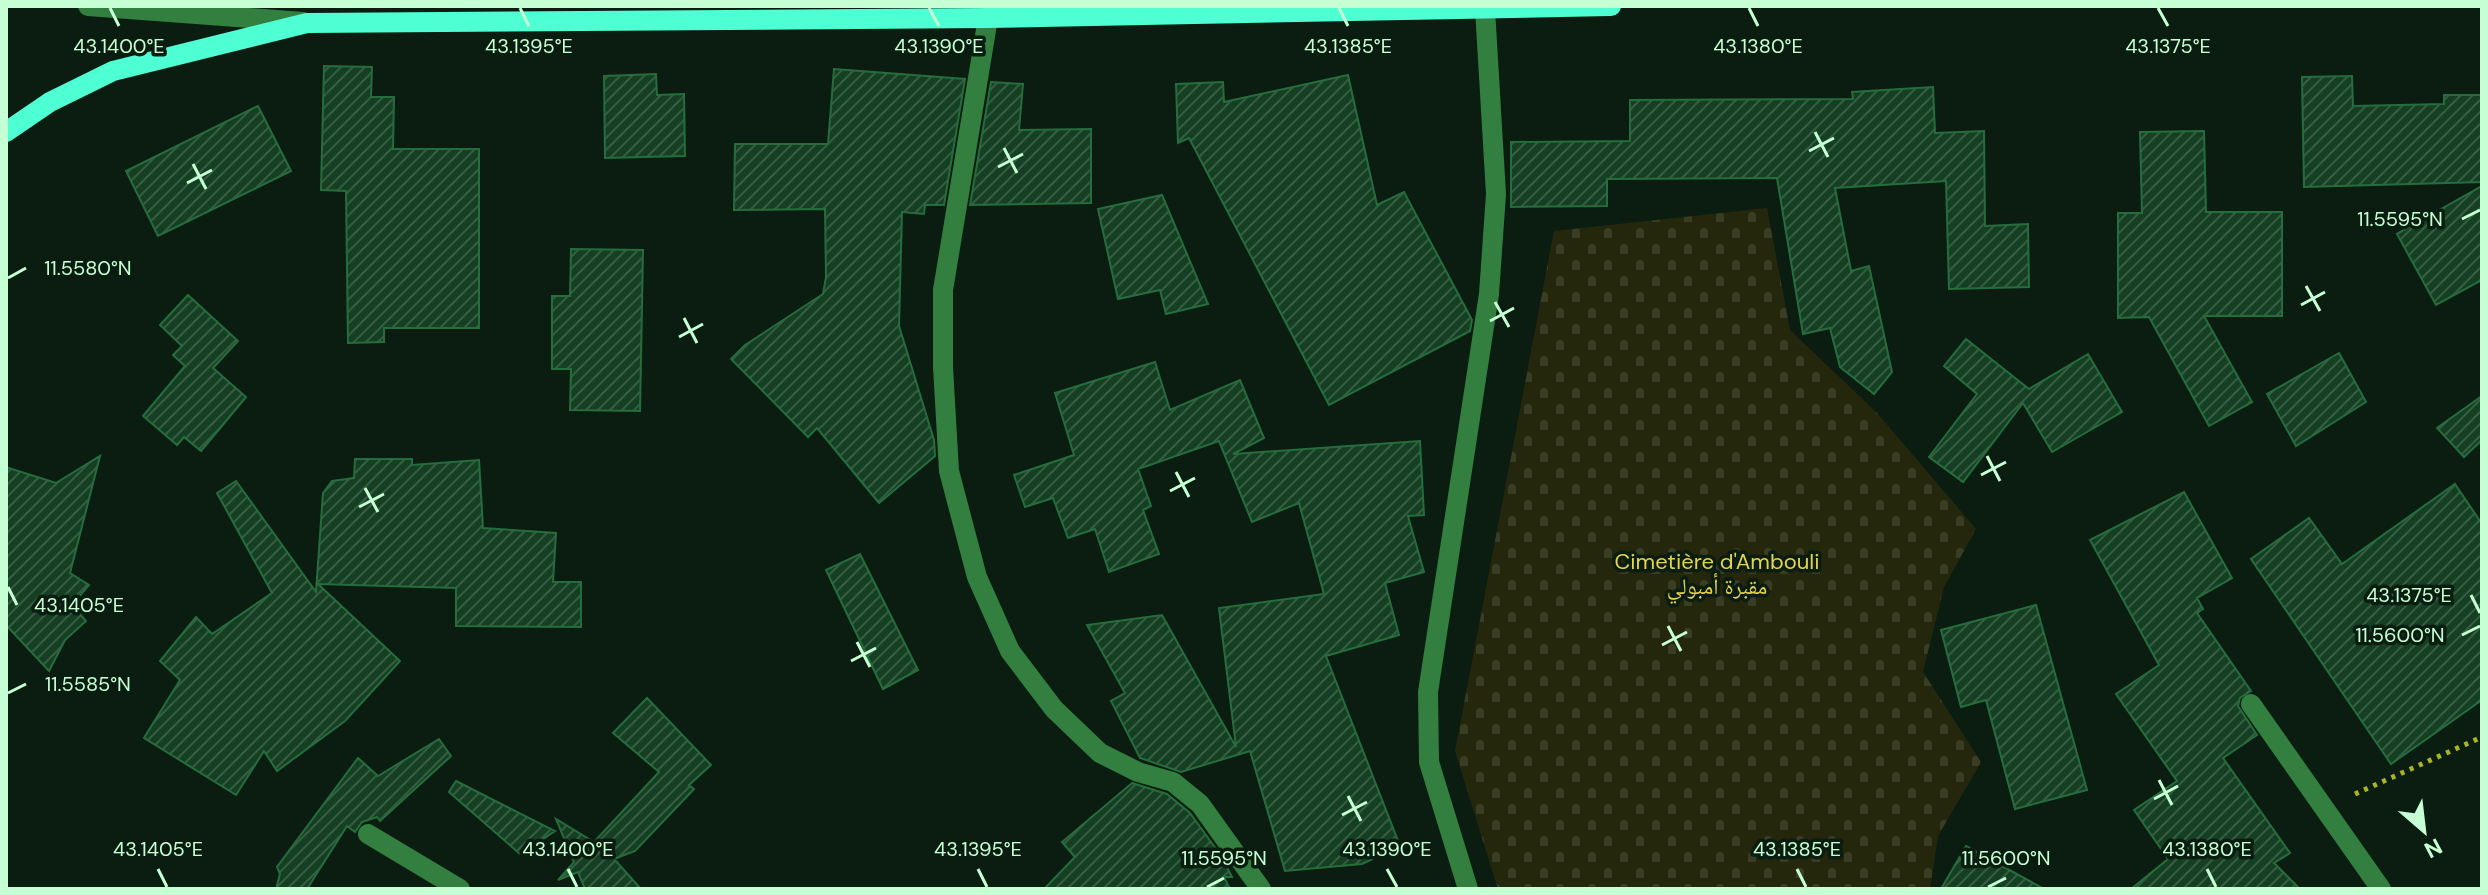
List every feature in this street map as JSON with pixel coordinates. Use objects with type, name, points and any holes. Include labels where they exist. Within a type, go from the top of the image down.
[{"type":"main road","points":[[6,132],[50,102],[113,71],[307,23],[876,12],[988,18],[1611,6]]},
{"type":"street","points":[[88,6],[227,11],[307,23]]},
{"type":"street","points":[[1468,889],[1429,762],[1428,692],[1489,294],[1496,194],[1485,9]]},
{"type":"street","points":[[988,18],[943,290],[943,367],[949,471],[977,577],[1010,651],[1054,709],[1100,753],[1138,772],[1173,782],[1200,804],[1261,889]]},
{"type":"street","points":[[2251,704],[2381,889]]},
{"type":"street","points":[[368,834],[460,889]]},
{"type":"path","points":[[2324,812],[2361,790],[2482,737]]},
{"type":"green space","name":"Cimetière d'Ambouli مقبرة أمبولي","points":[[1767,208],[1790,330],[1877,413],[1976,529],[1944,587],[1923,672],[1981,762],[1938,836],[1930,889],[1498,889],[1455,751],[1554,231]]},
{"type":"building","points":[[324,66],[372,67],[371,97],[394,97],[393,149],[479,149],[479,328],[384,328],[384,342],[348,343],[346,191],[321,190]]},
{"type":"building","points":[[834,69],[965,79],[944,205],[925,205],[924,214],[902,212],[899,326],[934,440],[935,456],[879,503],[817,428],[808,437],[731,359],[745,345],[823,294],[826,277],[825,209],[734,210],[735,144],[828,144]]},
{"type":"building","points":[[656,74],[657,95],[684,94],[685,156],[605,158],[604,76]]},
{"type":"building","points":[[1348,75],[1377,205],[1404,192],[1472,320],[1470,331],[1329,405],[1189,138],[1178,143],[1176,84],[1223,82],[1224,102]]},
{"type":"building","points":[[2352,76],[2353,106],[2444,104],[2444,95],[2482,95],[2482,182],[2304,187],[2302,77]]},
{"type":"building","points":[[991,82],[1023,84],[1019,130],[1091,129],[1091,203],[970,205]]},
{"type":"building","points":[[1933,87],[1935,133],[1984,131],[1985,226],[2028,224],[2029,287],[1949,289],[1946,181],[1835,188],[1851,271],[1869,266],[1892,372],[1874,394],[1840,367],[1830,328],[1803,334],[1777,178],[1607,179],[1607,206],[1511,207],[1511,142],[1630,141],[1630,100],[1853,99],[1852,92]]},
{"type":"building","points":[[258,106],[291,171],[158,236],[126,171]]},
{"type":"building","points":[[2204,131],[2206,212],[2282,212],[2282,316],[2204,316],[2252,402],[2209,426],[2149,317],[2118,318],[2118,213],[2142,213],[2140,132]]},
{"type":"building","points":[[2482,186],[2482,280],[2436,305],[2397,234]]},
{"type":"building","points":[[1162,195],[1208,304],[1166,314],[1160,290],[1118,299],[1098,209]]},
{"type":"building","points":[[571,249],[643,250],[640,411],[570,410],[571,369],[552,369],[552,296],[570,296]]},
{"type":"building","points":[[188,295],[238,341],[213,368],[246,397],[201,451],[184,437],[177,445],[143,416],[185,366],[173,355],[182,346],[160,325]]},
{"type":"building","points":[[1966,339],[2029,389],[2088,354],[2122,412],[2052,452],[2023,403],[1963,482],[1929,457],[1977,394],[1944,366]]},
{"type":"building","points":[[2339,353],[2366,402],[2296,446],[2267,394]]},
{"type":"building","points":[[1155,362],[1170,410],[1240,380],[1264,438],[1233,454],[1420,441],[1424,515],[1408,516],[1424,572],[1385,583],[1399,635],[1326,656],[1400,846],[1362,864],[1285,871],[1250,751],[1181,772],[1140,758],[1111,701],[1125,693],[1087,625],[1162,615],[1236,747],[1219,608],[1324,594],[1299,503],[1252,522],[1219,441],[1138,469],[1151,506],[1143,510],[1159,554],[1109,572],[1095,529],[1068,538],[1053,498],[1025,507],[1014,475],[1074,455],[1055,393]]},
{"type":"building","points":[[2482,396],[2482,440],[2464,457],[2437,428]]},
{"type":"building","points":[[100,456],[70,573],[89,585],[72,605],[86,621],[65,640],[49,671],[6,625],[6,467],[56,483]]},
{"type":"building","points":[[355,459],[412,459],[412,465],[479,460],[483,528],[556,533],[553,582],[581,582],[581,627],[456,626],[456,588],[318,584],[400,661],[345,721],[277,771],[264,751],[236,795],[144,738],[180,680],[160,661],[196,617],[212,634],[272,593],[217,493],[236,481],[316,592],[323,493],[332,481],[354,478]]},
{"type":"building","points":[[2455,484],[2482,524],[2482,700],[2391,764],[2251,559],[2309,518],[2342,564]]},
{"type":"building","points":[[2184,492],[2232,578],[2197,598],[2203,609],[2197,613],[2251,691],[2240,698],[2238,706],[2257,735],[2223,758],[2290,853],[2274,863],[2300,889],[2131,889],[2168,859],[2134,810],[2177,781],[2116,694],[2159,665],[2090,540]]},
{"type":"building","points":[[860,554],[918,670],[883,689],[826,570]]},
{"type":"building","points":[[2036,605],[2087,790],[2015,809],[1986,700],[1961,707],[1941,630]]},
{"type":"building","points":[[647,698],[711,765],[689,785],[694,789],[635,851],[614,859],[641,889],[585,889],[578,872],[558,880],[574,862],[556,819],[594,842],[659,772],[613,733]]},
{"type":"building","points":[[439,739],[451,756],[380,821],[377,817],[362,822],[355,832],[347,826],[307,889],[276,889],[280,874],[277,867],[358,758],[378,776]]},
{"type":"building","points":[[456,781],[555,831],[520,854],[449,792]]},
{"type":"building","points":[[1132,783],[1167,794],[1190,813],[1221,856],[1232,877],[1224,877],[1230,889],[1044,889],[1075,857],[1062,842]]},
{"type":"building","points":[[1966,846],[2044,889],[1941,889]]}]
